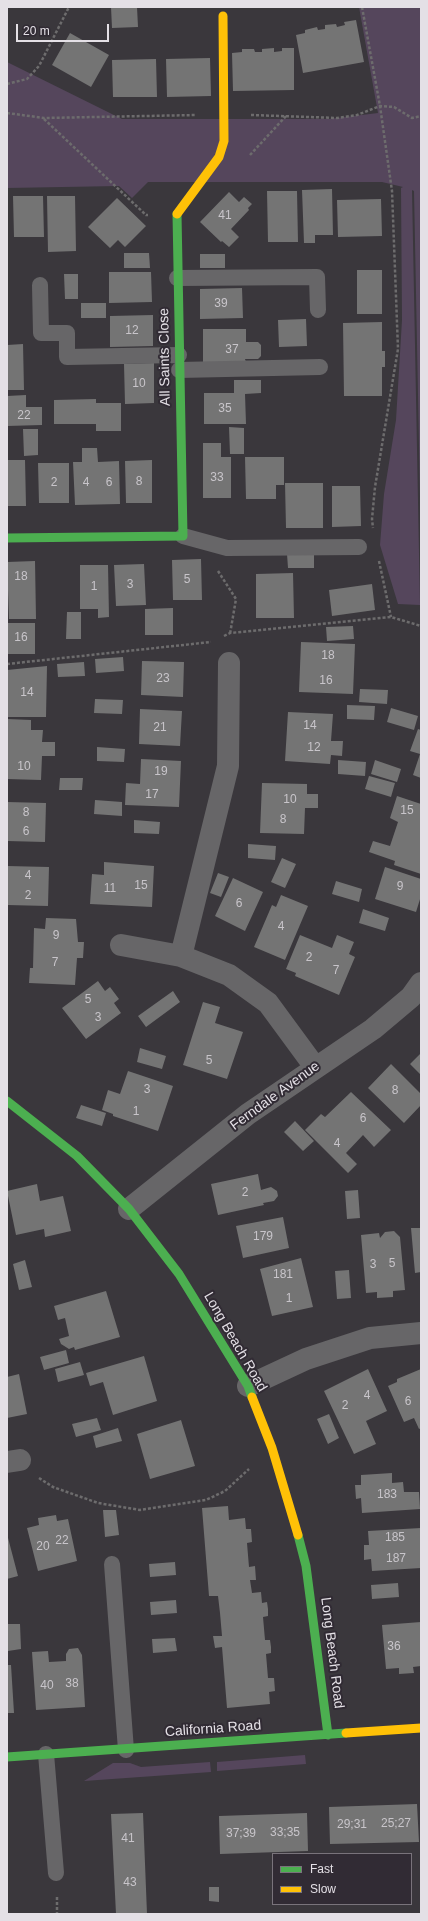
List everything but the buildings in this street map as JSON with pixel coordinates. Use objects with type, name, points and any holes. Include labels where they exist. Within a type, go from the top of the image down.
[{"type":"street","points":[[176,215],[219,157],[224,140],[223,16]]},
{"type":"street","name":"All Saints Close","points":[[176,215],[183,536]]},
{"type":"street","points":[[7,538],[183,536]]},
{"type":"street","points":[[181,956],[228,766],[229,663]]},
{"type":"street","points":[[121,945],[181,956],[229,975],[268,1002],[315,1067]]},
{"type":"street","name":"Ferndale Avenue","points":[[129,1209],[248,1114],[373,1029],[411,997],[421,984]]},
{"type":"street","name":"Long Beach Road","points":[[10,1108],[77,1156],[129,1209],[179,1274],[248,1386],[272,1448],[291,1507],[306,1566],[328,1735]]},
{"type":"street","points":[[248,1386],[306,1359],[370,1338],[421,1333]]},
{"type":"street","name":"California Road","points":[[7,1757],[126,1750],[421,1728]]},
{"type":"lane","points":[[177,278],[317,276],[318,310]]},
{"type":"lane","points":[[40,285],[41,333],[67,333],[67,357],[179,363],[320,367]]},
{"type":"lane","points":[[183,536],[227,548],[359,547]]},
{"type":"lane","points":[[112,1564],[126,1750]]},
{"type":"lane","points":[[46,1754],[56,1873]]},
{"type":"path","points":[[7,84],[27,79],[40,66],[69,7]]},
{"type":"path","points":[[362,7],[380,106],[392,191],[398,349],[375,487],[372,519],[374,533]]},
{"type":"path","points":[[245,159],[287,115]]},
{"type":"path","points":[[44,118],[146,215],[176,215]]},
{"type":"path","points":[[378,554],[392,617]]},
{"type":"path","points":[[215,567],[236,599],[230,633],[229,663]]},
{"type":"path","points":[[13,1461],[53,1487],[98,1503],[140,1510],[206,1500],[225,1491],[272,1448]]},
{"type":"shaded area","points":[[359,7],[421,7],[421,548],[414,191],[412,190],[420,605],[398,604],[380,545],[384,494],[396,420],[402,320],[401,188],[403,187],[382,182],[148,182],[132,198],[119,186],[7,188],[7,62],[122,119],[329,119],[378,113]]},
{"type":"shaded area","points":[[305,1755],[306,1764],[217,1771],[217,1762]]},
{"type":"shaded area","points":[[210,1762],[211,1772],[84,1781],[113,1763],[130,1763],[141,1767]]},
{"type":"traffic: fast","points":[[7,538],[183,536],[177,214]]},
{"type":"traffic: fast","points":[[7,1101],[77,1156],[129,1209],[179,1274],[248,1386],[252,1397]]},
{"type":"traffic: fast","points":[[298,1535],[306,1566],[328,1735]]},
{"type":"traffic: fast","points":[[7,1757],[346,1733]]},
{"type":"traffic: slow","points":[[177,214],[219,157],[224,141],[223,16]]},
{"type":"traffic: slow","points":[[252,1397],[272,1448],[298,1535]]},
{"type":"traffic: slow","points":[[346,1733],[421,1728]]}]
